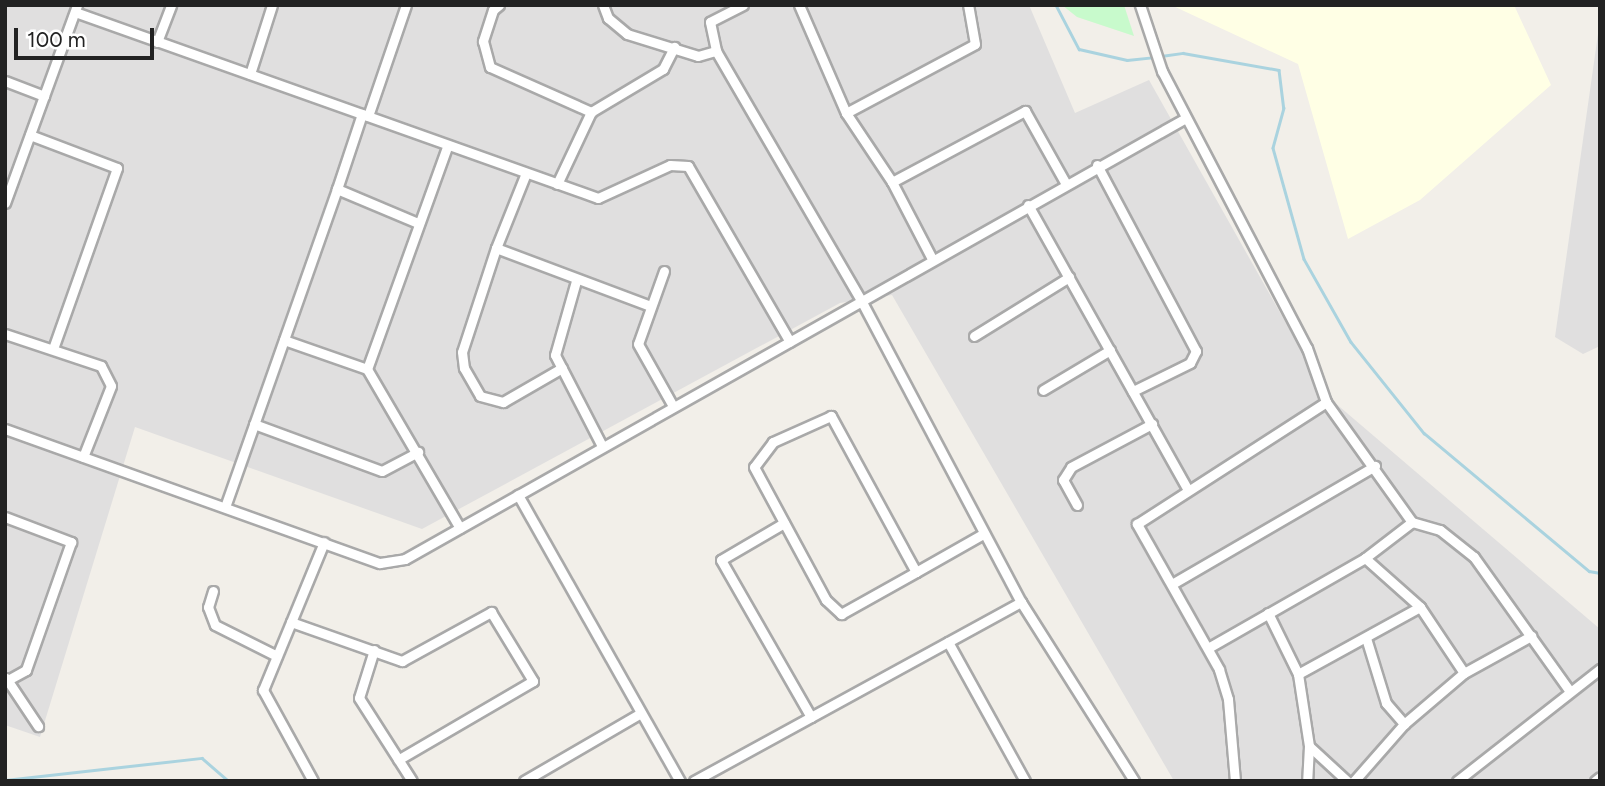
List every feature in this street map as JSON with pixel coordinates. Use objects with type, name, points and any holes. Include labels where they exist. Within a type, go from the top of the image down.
[{"type":"street","points":[[157,41],[171,5]]},
{"type":"street","points":[[250,75],[272,5]]},
{"type":"street","points":[[225,507],[337,189],[406,5]]},
{"type":"street","points":[[499,5],[483,41],[490,67],[591,112]]},
{"type":"street","points":[[603,5],[608,18],[627,34],[698,55],[716,51]]},
{"type":"street","points":[[743,5],[710,22],[716,51],[862,302],[1021,602],[1134,781]]},
{"type":"street","points":[[799,5],[846,113],[892,182],[932,259]]},
{"type":"street","points":[[846,113],[975,44],[968,5]]},
{"type":"street","points":[[1140,5],[1162,71],[1184,119],[1307,348],[1326,402],[1375,466],[1412,522],[1440,530],[1474,556],[1569,690]]},
{"type":"street","points":[[5,203],[76,8],[157,41],[447,146],[557,184],[607,198],[670,165],[688,166],[790,342]]},
{"type":"street","points":[[557,184],[591,112],[663,69],[674,47]]},
{"type":"street","points":[[5,81],[44,96]]},
{"type":"street","points":[[892,182],[1025,111],[1066,184]]},
{"type":"street","points":[[5,429],[380,563],[405,559],[862,302],[1097,165],[1184,119]]},
{"type":"street","points":[[30,135],[117,168],[52,349]]},
{"type":"street","points":[[367,369],[447,146]]},
{"type":"street","points":[[1097,165],[1196,351],[1189,363],[1133,391]]},
{"type":"street","points":[[526,173],[496,248],[463,352],[464,368],[480,396],[503,402],[562,368]]},
{"type":"street","points":[[337,189],[418,223]]},
{"type":"street","points":[[1028,205],[1188,488]]},
{"type":"street","points":[[496,248],[576,281],[650,306]]},
{"type":"street","points":[[664,271],[638,344],[673,406]]},
{"type":"street","points":[[974,336],[1069,277]]},
{"type":"street","points":[[576,281],[555,339],[562,368],[602,446]]},
{"type":"street","points":[[5,334],[101,366],[111,386],[83,457]]},
{"type":"street","points":[[284,340],[367,369],[418,452],[460,528]]},
{"type":"street","points":[[1042,390],[1110,350]]},
{"type":"street","points":[[1235,781],[1228,699],[1208,648],[1137,524],[1188,488],[1326,402]]},
{"type":"street","points":[[916,572],[831,416],[773,442],[754,467],[826,600],[841,614],[916,572],[983,534]]},
{"type":"street","points":[[254,424],[382,471],[418,452]]},
{"type":"street","points":[[1077,505],[1063,480],[1066,473],[1152,424]]},
{"type":"street","points":[[1172,584],[1375,466]]},
{"type":"street","points":[[518,495],[680,781]]},
{"type":"street","points":[[5,517],[71,542],[26,670],[7,678],[38,726]]},
{"type":"street","points":[[1208,648],[1365,558],[1412,522]]},
{"type":"street","points":[[784,523],[722,560],[811,717]]},
{"type":"street","points":[[313,781],[263,690],[324,542]]},
{"type":"street","points":[[1365,558],[1420,607],[1464,673]]},
{"type":"street","points":[[213,591],[208,607],[215,625],[277,656]]},
{"type":"street","points":[[694,781],[1021,602]]},
{"type":"street","points":[[1298,674],[1420,607]]},
{"type":"street","points":[[291,622],[402,661],[491,612],[533,681],[398,760]]},
{"type":"street","points":[[1268,613],[1298,674],[1308,746],[1307,781]]},
{"type":"street","points":[[1354,781],[1404,724],[1464,673],[1531,636]]},
{"type":"street","points":[[1366,638],[1386,703],[1404,724]]},
{"type":"street","points":[[948,642],[1025,781]]},
{"type":"street","points":[[374,650],[359,698],[412,781]]},
{"type":"street","points":[[1457,781],[1569,690],[1600,669]]},
{"type":"street","points":[[524,781],[641,713]]},
{"type":"street","points":[[1308,746],[1347,781]]},
{"type":"street","points":[[1595,781],[1600,777]]},
{"type":"shaded area","points":[[5,5],[1029,5],[1075,113],[1149,80],[1327,396],[1600,629],[1600,781],[1174,781],[892,295],[840,303],[422,529],[135,427],[40,737],[5,725]]},
{"type":"shaded area","points":[[1171,5],[1514,5],[1551,85],[1420,200],[1348,239],[1298,64]]},
{"type":"shaded area","points":[[1600,20],[1600,346],[1583,354],[1555,337]]},
{"type":"green space","points":[[1062,5],[1124,5],[1134,36],[1077,17]]},
{"type":"waterway","points":[[1056,5],[1079,49],[1127,60],[1154,57]]},
{"type":"waterway","points":[[1161,56],[1183,53],[1279,70],[1284,108],[1273,148],[1304,259],[1351,342],[1424,433],[1589,571],[1600,573]]},
{"type":"waterway","points":[[5,780],[202,758],[228,781]]}]
